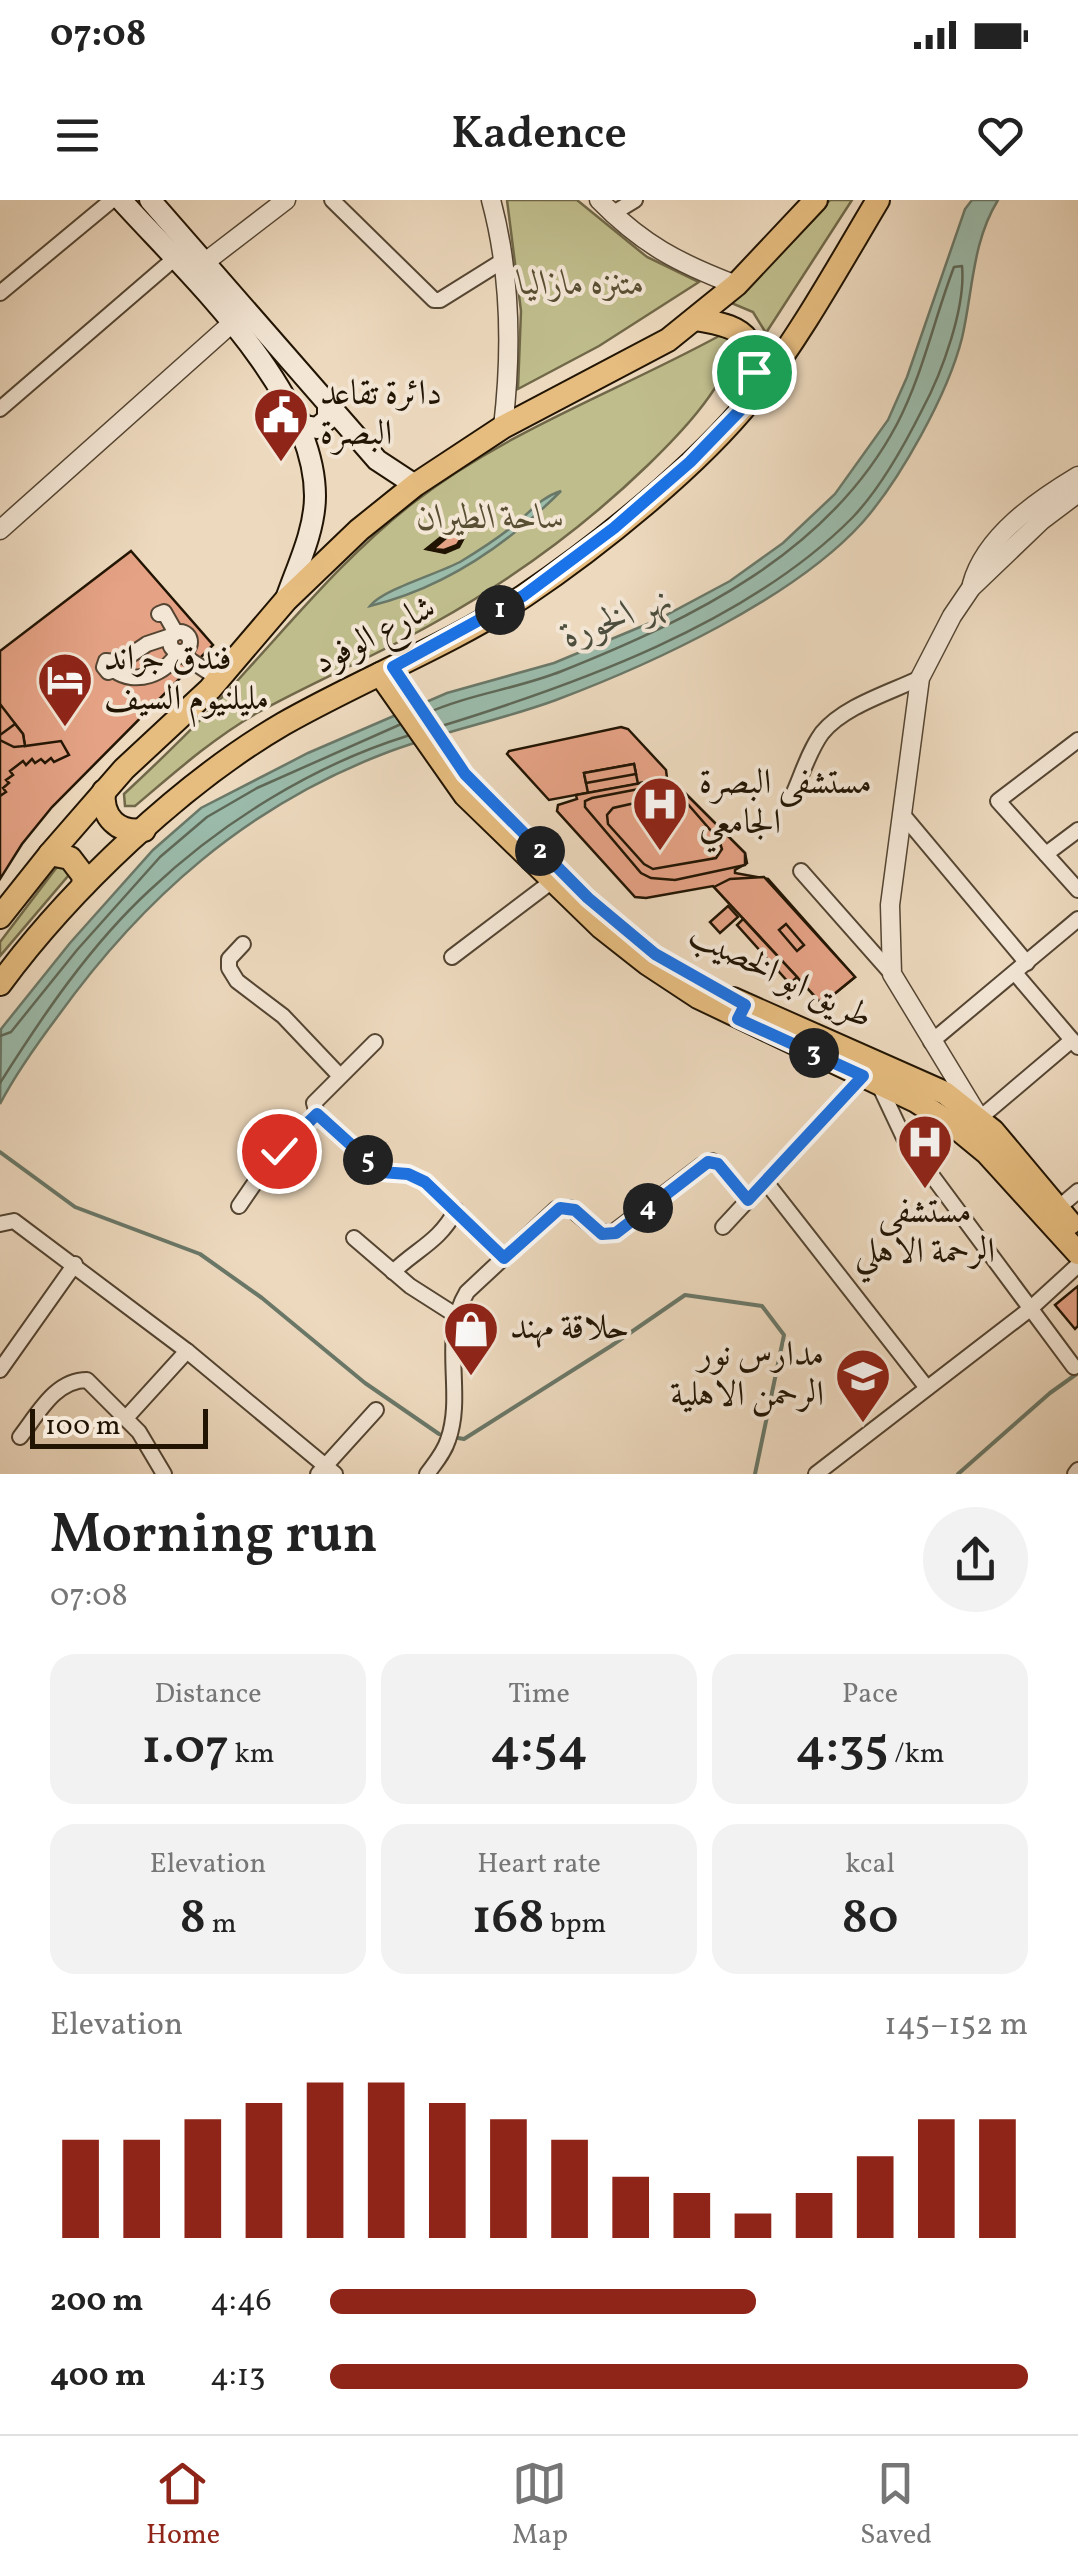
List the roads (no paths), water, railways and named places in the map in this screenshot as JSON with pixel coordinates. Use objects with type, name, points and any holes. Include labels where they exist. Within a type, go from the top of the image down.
[{"type":"main road","points":[[122,200],[232,323],[264,363],[291,411],[304,443],[315,492],[311,522],[286,600]]},
{"type":"main road","points":[[150,200],[384,466],[415,485]]},
{"type":"main road","name":"شارع الوفود","points":[[0,917],[104,791],[219,678],[286,600],[358,530],[415,485],[504,427],[652,350],[695,320],[736,285],[794,210],[816,200]]},
{"type":"main road","name":"شارع الوفود","points":[[0,984],[84,885],[240,752],[286,723],[483,620],[560,570],[690,462],[750,400],[788,348],[878,200]]},
{"type":"main road","points":[[695,320],[734,326],[749,340],[754,360],[750,400]]},
{"type":"main road","points":[[291,411],[305,426],[317,428],[328,419],[328,404]]},
{"type":"main road","name":"طريق ابو الخصيب","points":[[387,670],[465,795],[600,927],[648,964],[954,1124],[1078,1234]]},
{"type":"main road","name":"طريق ابو الخصيب","points":[[436,743],[609,918],[680,970],[742,1012],[926,1083],[980,1118],[1052,1212],[1078,1254]]},
{"type":"main road","points":[[104,791],[103,802],[110,819],[125,830],[144,830]]},
{"type":"main road","points":[[50,854],[70,858],[83,875],[84,885]]},
{"type":"street","points":[[0,293],[112,200]]},
{"type":"street","points":[[204,263],[286,200]]},
{"type":"street","points":[[332,200],[434,300],[504,260]]},
{"type":"street","points":[[490,200],[504,260],[509,358],[504,427]]},
{"type":"street","points":[[606,207],[636,200]]},
{"type":"street","points":[[606,207],[659,252],[736,285]]},
{"type":"street","points":[[0,409],[174,259]]},
{"type":"street","points":[[2,524],[232,323]]},
{"type":"street","points":[[972,588],[976,570],[1005,532],[1043,499],[1078,476]]},
{"type":"street","points":[[892,974],[889,922],[920,678],[952,616],[972,588],[1042,520],[1078,492]]},
{"type":"street","points":[[159,614],[164,612],[174,634]]},
{"type":"street","points":[[174,634],[190,638],[188,649],[170,664],[137,679],[122,677],[115,668],[148,644],[174,634]]},
{"type":"street","points":[[181,652],[219,678]]},
{"type":"street","points":[[792,799],[818,740],[830,725],[846,713],[920,678]]},
{"type":"street","points":[[1078,740],[998,801],[1078,890]]},
{"type":"street","points":[[801,871],[892,974],[980,1118],[1075,1043],[903,815]]},
{"type":"street","points":[[1046,854],[1078,830]]},
{"type":"street","points":[[452,957],[552,882]]},
{"type":"street","points":[[932,1042],[1078,919]]},
{"type":"street","points":[[243,944],[229,959],[236,980],[284,1016],[339,1075]]},
{"type":"street","points":[[375,1042],[314,1103],[317,1114],[381,1172],[414,1175],[504,1258]]},
{"type":"street","points":[[723,1227],[870,1079],[904,1138],[1074,1367]]},
{"type":"street","points":[[240,1206],[267,1165],[317,1114]]},
{"type":"street","points":[[427,1474],[444,1451],[451,1432],[457,1316],[468,1292],[560,1208],[575,1210],[602,1234],[616,1233],[708,1162],[718,1164],[748,1200]]},
{"type":"street","points":[[766,1182],[927,1388]]},
{"type":"street","points":[[1052,1212],[1078,1191]]},
{"type":"street","points":[[393,1272],[435,1241],[456,1210]]},
{"type":"street","points":[[0,1224],[14,1221],[75,1264],[186,1351],[326,1471],[376,1410]]},
{"type":"street","points":[[354,1238],[393,1272],[457,1316]]},
{"type":"street","points":[[0,1370],[75,1264]]},
{"type":"street","points":[[816,1474],[1030,1308],[1078,1265]]},
{"type":"street","points":[[126,1418],[186,1351]]},
{"type":"street","points":[[20,1437],[59,1389],[73,1380],[87,1380],[147,1442],[164,1474]]},
{"type":"water","name":"نهر الخورة","points":[[972,200],[998,200],[978,250],[962,338],[946,384],[892,484],[862,523],[833,551],[760,603],[635,668],[556,700],[383,754],[286,801],[242,829],[162,895],[125,933],[42,1037],[0,1104],[1,1029],[70,943],[153,850],[201,808],[308,753],[447,693],[554,663],[657,620],[730,581],[783,543],[835,494],[888,420],[907,377],[965,209]]},
{"type":"water","points":[[561,491],[474,562],[424,588],[370,606],[398,588],[460,562]]},
{"type":"waterway","points":[[0,1152],[75,1207],[200,1254],[262,1298],[365,1383],[439,1434]]},
{"type":"waterway","points":[[458,1438],[464,1439],[685,1295],[762,1306],[784,1335],[755,1474]]},
{"type":"waterway","points":[[958,1474],[1078,1373]]},
{"type":"place","name":"دائرة تقاعد البصرة","points":[[281,464]]},
{"type":"place","name":"فندق جراند مليلنيوم السيف","points":[[65,729]]},
{"type":"place","name":"مستشفى البصرة الجامعي","points":[[660,853]]},
{"type":"place","name":"مستشفى الرحمة الاهلي","points":[[925,1191]]},
{"type":"place","name":"حلاقة مهند","points":[[471,1378]]},
{"type":"place","name":"مدارس نور الرحمن الاهلية","points":[[863,1425]]},
{"type":"park label","name":"متنزه مازاليا","points":[[582,285]]},
{"type":"park label","name":"ساحة الطيران","points":[[491,519]]}]
